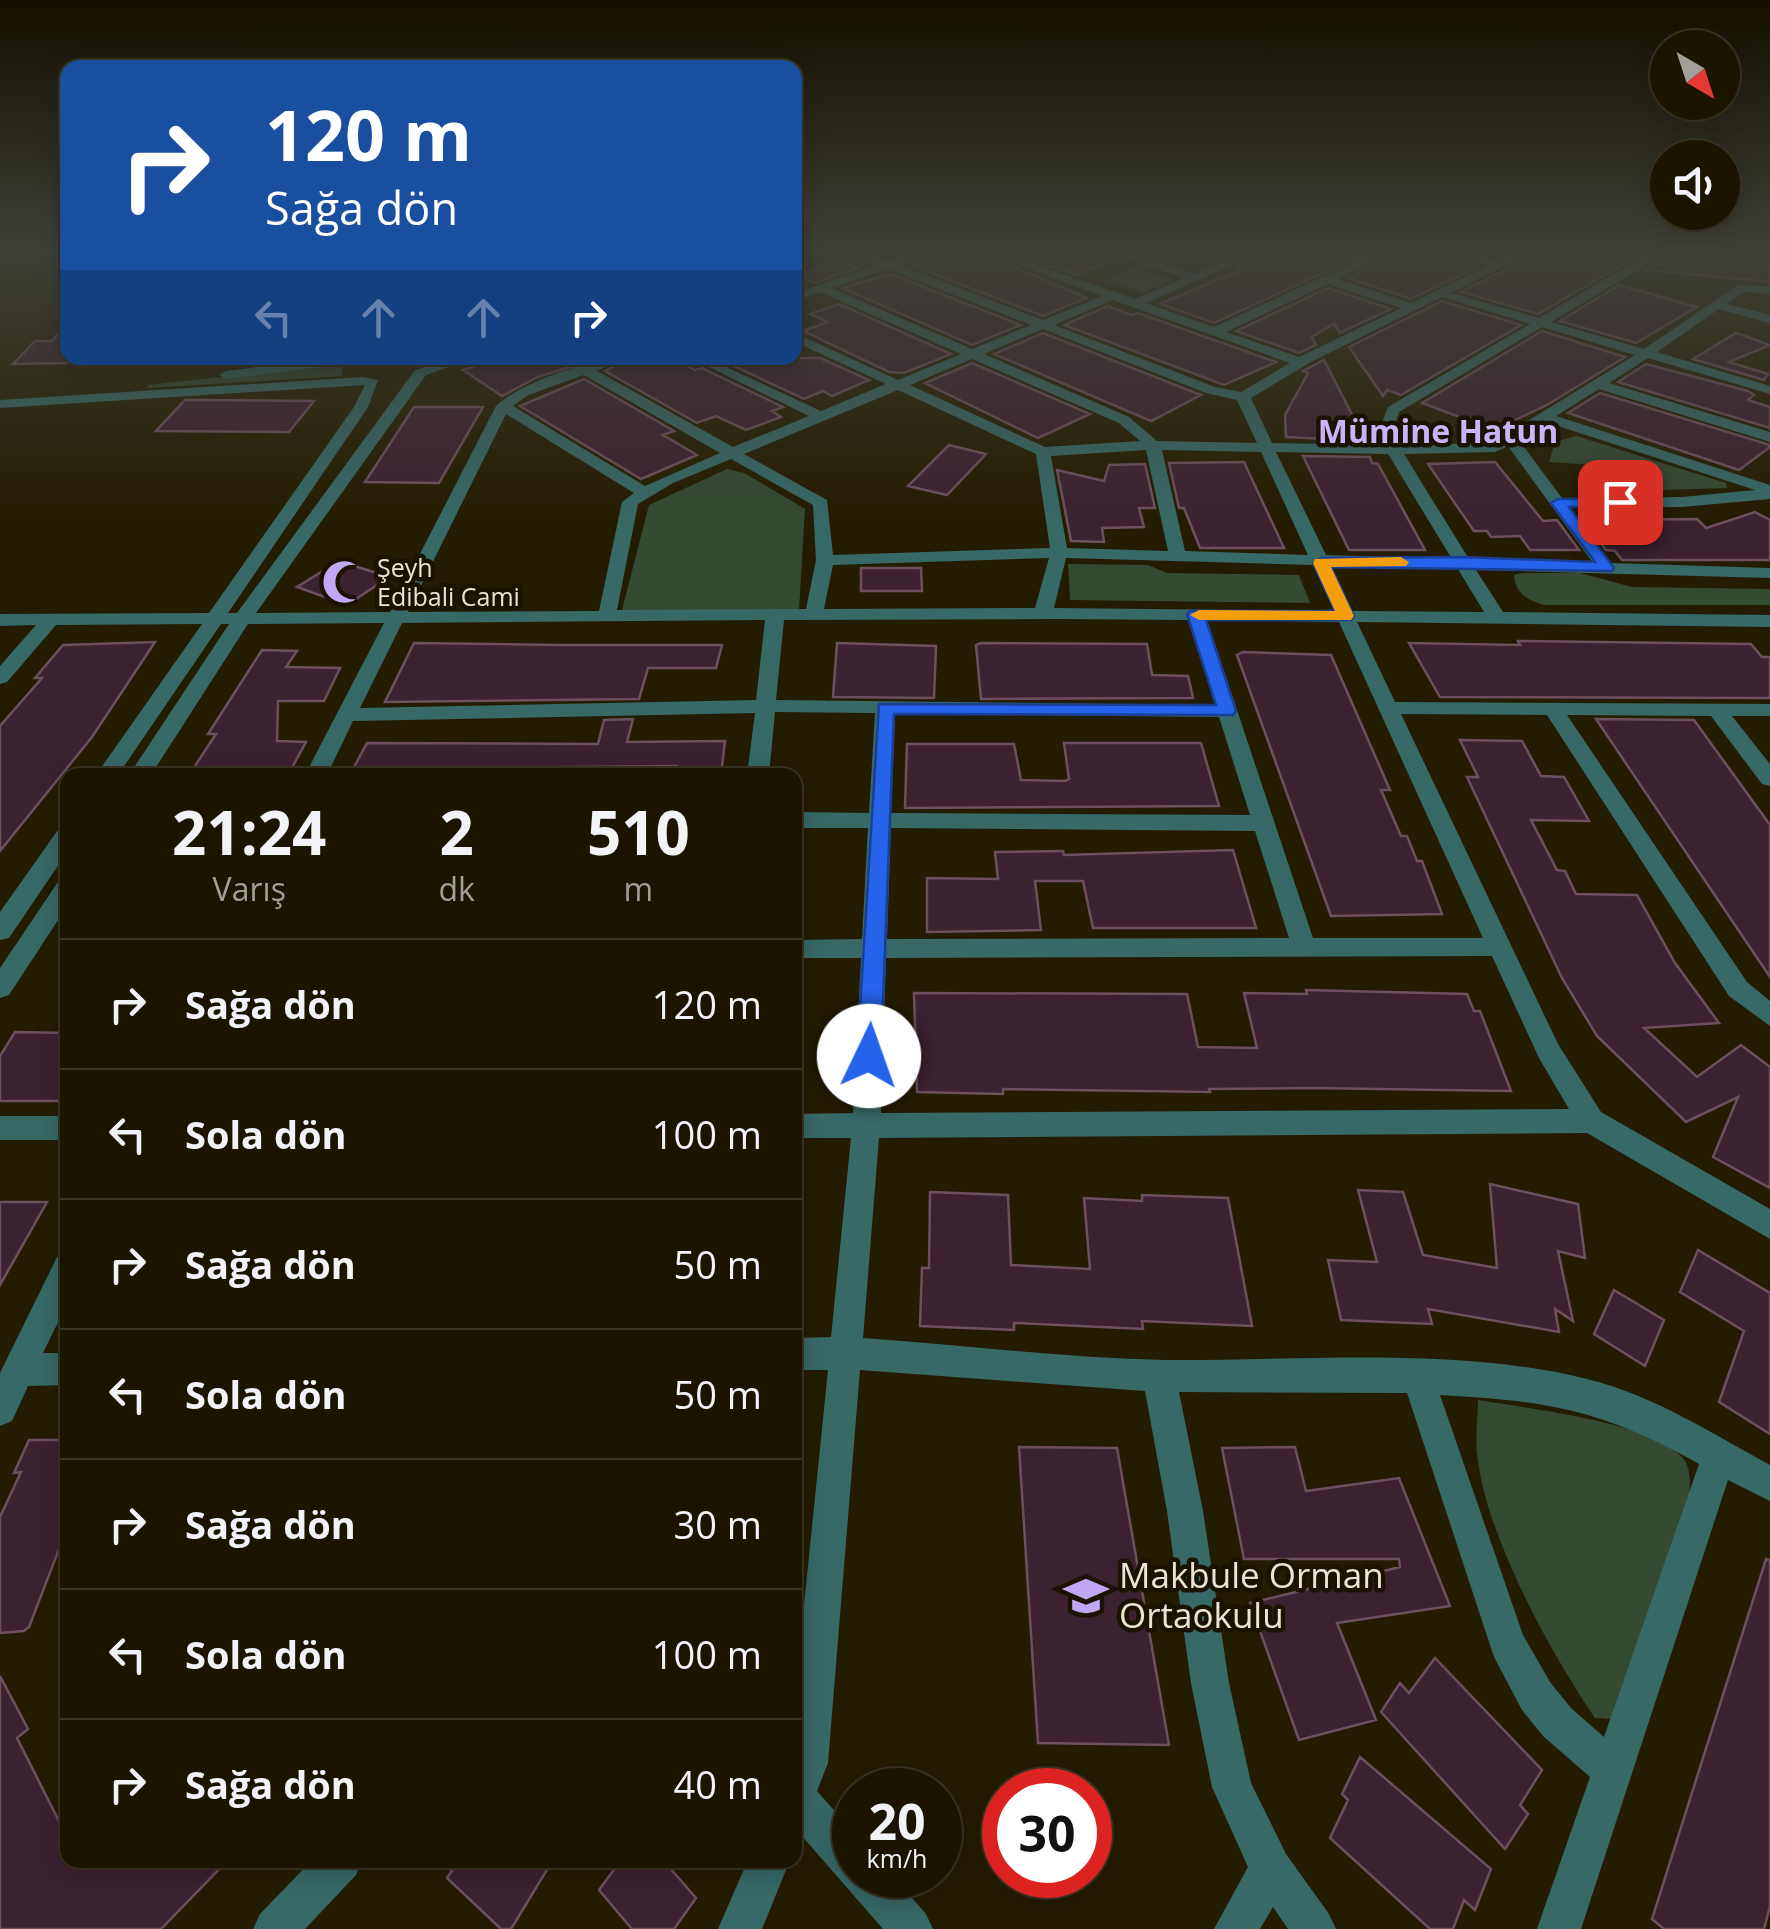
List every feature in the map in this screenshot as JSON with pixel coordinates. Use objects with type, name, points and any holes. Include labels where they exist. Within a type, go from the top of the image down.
[{"type":"street","points":[[804,341],[1043,452],[1153,445],[1394,450],[1495,447],[1666,341]]},
{"type":"street","points":[[948,341],[1124,420],[1153,445],[1178,556]]},
{"type":"street","points":[[608,617],[630,502],[734,452],[1001,341]]},
{"type":"street","points":[[1086,341],[1212,390],[1243,398],[1300,362],[1344,341]]},
{"type":"street","points":[[1246,341],[1300,362]]},
{"type":"street","points":[[1497,618],[1384,434],[1393,410],[1508,341]]},
{"type":"street","points":[[1604,341],[1770,390]]},
{"type":"street","points":[[217,368],[229,365]]},
{"type":"street","points":[[0,390],[260,365]]},
{"type":"street","points":[[353,365],[348,370],[380,382]]},
{"type":"street","points":[[320,768],[503,406],[523,392],[600,365]]},
{"type":"street","points":[[712,365],[820,416]]},
{"type":"street","points":[[0,404],[380,382],[425,367]]},
{"type":"street","points":[[145,768],[241,620],[425,367]]},
{"type":"street","points":[[585,370],[821,503],[825,560],[814,615]]},
{"type":"street","points":[[112,768],[380,382]]},
{"type":"street","points":[[1595,383],[1770,437]]},
{"type":"street","points":[[314,386],[343,392],[361,407]]},
{"type":"street","points":[[1756,402],[1770,390]]},
{"type":"street","points":[[1243,398],[1548,1050],[1591,1120],[1770,1224]]},
{"type":"street","points":[[503,406],[645,493]]},
{"type":"street","points":[[1728,423],[1742,412]]},
{"type":"street","points":[[1544,417],[1770,492]]},
{"type":"street","points":[[1511,440],[1606,568]]},
{"type":"street","points":[[1043,452],[1059,554],[1043,613]]},
{"type":"street","points":[[1558,503],[1682,502],[1770,492]]},
{"type":"street","points":[[825,560],[1059,554],[1770,573]]},
{"type":"street","points":[[0,620],[1043,613],[1770,621]]},
{"type":"street","points":[[1196,614],[1304,947]]},
{"type":"street","points":[[759,768],[775,616]]},
{"type":"street","points":[[0,678],[51,620]]},
{"type":"street","points":[[346,715],[765,706],[1227,711]]},
{"type":"street","points":[[802,1778],[808,1763],[866,1128],[886,708]]},
{"type":"street","points":[[1388,708],[1770,710]]},
{"type":"street","points":[[1553,709],[1738,989],[1770,1016]]},
{"type":"street","points":[[1717,710],[1770,779]]},
{"type":"street","points":[[802,820],[1263,824]]},
{"type":"street","points":[[0,932],[60,844]]},
{"type":"street","points":[[0,988],[60,898]]},
{"type":"street","points":[[802,949],[1501,946]]},
{"type":"street","points":[[802,1126],[1591,1120]]},
{"type":"street","points":[[0,1128],[60,1128]]},
{"type":"street","points":[[0,1409],[60,1283]]},
{"type":"street","points":[[802,1354],[847,1353],[1159,1376],[1522,1382],[1590,1396],[1657,1422],[1720,1453],[1770,1484]]},
{"type":"street","points":[[18,1370],[60,1369]]},
{"type":"street","points":[[1159,1376],[1226,1761],[1247,1824],[1271,1869],[1314,1929]]},
{"type":"street","points":[[1418,1378],[1506,1644],[1528,1684],[1557,1722],[1611,1770]]},
{"type":"street","points":[[1559,1929],[1720,1453]]},
{"type":"street","points":[[802,1804],[832,1839]]},
{"type":"street","points":[[275,1929],[334,1868]]},
{"type":"street","points":[[740,1929],[766,1868]]},
{"type":"street","points":[[1236,1929],[1271,1869]]},
{"type":"street","points":[[884,1898],[911,1929]]},
{"type":"green space","points":[[343,365],[342,376],[147,388]]},
{"type":"green space","points":[[1576,436],[1726,483],[1727,488],[1627,491],[1631,497],[1616,497],[1593,465],[1549,462],[1555,442]]},
{"type":"green space","points":[[727,469],[744,473],[805,509],[799,610],[622,610],[649,505]]},
{"type":"green space","points":[[1068,564],[1148,565],[1167,573],[1299,575],[1310,603],[1070,600]]},
{"type":"green space","points":[[1580,573],[1632,587],[1770,589],[1770,605],[1544,605],[1520,591],[1514,575]]},
{"type":"green space","points":[[1478,1400],[1586,1418],[1644,1434],[1667,1445],[1688,1467],[1689,1503],[1611,1719],[1595,1718],[1540,1626],[1506,1556],[1483,1486],[1476,1447]]},
{"type":"building","points":[[35,341],[60,341],[60,363],[13,364]]},
{"type":"building","points":[[824,341],[922,341],[951,354],[904,373],[889,372]]},
{"type":"building","points":[[1024,341],[1063,341],[1201,395],[1151,421],[994,354]]},
{"type":"building","points":[[1107,341],[1217,341],[1276,362],[1224,385]]},
{"type":"building","points":[[1265,341],[1314,341],[1316,345],[1299,353]]},
{"type":"building","points":[[1361,341],[1494,341],[1401,395],[1387,390],[1383,396],[1349,347]]},
{"type":"building","points":[[1525,341],[1574,341],[1625,357],[1547,405],[1494,430],[1422,403]]},
{"type":"building","points":[[1723,341],[1759,341],[1770,345],[1729,362],[1768,374],[1764,380],[1693,359]]},
{"type":"building","points":[[802,358],[820,358],[869,380],[832,396],[823,391],[804,399],[732,365],[802,365]]},
{"type":"building","points":[[1324,360],[1365,441],[1286,437],[1285,415],[1308,373],[1303,371]]},
{"type":"building","points":[[972,363],[1090,414],[1038,438],[925,383]]},
{"type":"building","points":[[1646,364],[1748,391],[1754,395],[1748,400],[1770,407],[1770,428],[1618,382]]},
{"type":"building","points":[[478,365],[577,365],[538,377],[502,396],[463,370]]},
{"type":"building","points":[[617,365],[702,368],[783,407],[772,411],[781,417],[746,430],[716,416],[697,423],[605,371]]},
{"type":"building","points":[[584,379],[674,431],[663,435],[697,455],[641,479],[520,406]]},
{"type":"building","points":[[1600,393],[1770,447],[1739,470],[1568,413]]},
{"type":"building","points":[[185,400],[314,401],[289,432],[156,431]]},
{"type":"building","points":[[414,407],[483,407],[439,483],[365,482]]},
{"type":"building","points":[[949,445],[986,454],[947,495],[908,486]]},
{"type":"building","points":[[1303,456],[1370,457],[1372,463],[1378,464],[1425,550],[1349,550]]},
{"type":"building","points":[[1244,462],[1284,548],[1200,548],[1184,508],[1179,508],[1169,463]]},
{"type":"building","points":[[1495,462],[1543,521],[1557,520],[1579,550],[1530,550],[1520,536],[1491,537],[1487,531],[1474,531],[1428,464]]},
{"type":"building","points":[[1145,464],[1155,508],[1139,508],[1144,527],[1102,528],[1104,542],[1071,541],[1057,470],[1104,481],[1109,465]]},
{"type":"building","points":[[1755,512],[1770,520],[1770,560],[1622,560],[1615,551],[1606,550],[1583,520],[1697,519],[1706,528]]},
{"type":"building","name":"Şeyh Edibali Cami","points":[[339,561],[389,577],[347,605],[297,587]]},
{"type":"building","points":[[861,568],[921,568],[922,591],[861,591]]},
{"type":"building","points":[[1518,641],[1751,644],[1762,657],[1770,657],[1770,698],[1440,697],[1409,643],[1520,645]]},
{"type":"building","points":[[155,642],[92,737],[67,768],[60,768],[60,777],[0,851],[0,726],[42,678],[35,678],[63,645]]},
{"type":"building","points":[[414,643],[722,645],[716,668],[648,668],[639,699],[385,702]]},
{"type":"building","points":[[837,643],[936,646],[934,698],[833,697]]},
{"type":"building","points":[[1147,644],[1152,675],[1188,676],[1193,698],[981,699],[976,645]]},
{"type":"building","points":[[262,650],[297,651],[286,667],[340,668],[324,701],[278,701],[277,741],[306,742],[292,768],[194,768],[216,734],[208,734]]},
{"type":"building","points":[[1237,655],[1331,655],[1390,790],[1381,790],[1401,836],[1407,836],[1417,861],[1422,861],[1442,914],[1331,916]]},
{"type":"building","points":[[633,719],[627,742],[725,741],[722,768],[354,768],[367,743],[598,744],[604,720]]},
{"type":"building","points":[[1596,719],[1694,720],[1770,825],[1770,977]]},
{"type":"building","points":[[1460,740],[1522,741],[1541,776],[1564,777],[1589,821],[1531,820],[1557,870],[1565,871],[1576,894],[1637,895],[1675,963],[1719,1023],[1644,1028],[1697,1077],[1741,1045],[1770,1067],[1770,1188],[1713,1157],[1738,1097],[1686,1122],[1597,1036],[1562,978],[1467,777],[1478,777]]},
{"type":"building","points":[[1064,743],[1201,743],[1219,806],[905,808],[907,744],[1014,744],[1021,780],[1065,781],[1069,779]]},
{"type":"building","points":[[1233,850],[1256,928],[1093,928],[1083,881],[1035,881],[1041,930],[927,932],[927,878],[998,879],[995,852],[1063,851],[1064,855]]},
{"type":"building","points":[[1306,990],[1467,994],[1474,1011],[1480,1011],[1511,1091],[1311,1088],[917,1092],[914,993],[1187,994],[1198,1047],[1257,1048],[1244,993],[1307,994]]},
{"type":"building","points":[[15,1032],[60,1033],[60,1101],[0,1101],[0,1056]]},
{"type":"building","points":[[1490,1184],[1578,1204],[1585,1258],[1558,1251],[1573,1321],[1555,1309],[1559,1332],[1428,1309],[1432,1324],[1341,1320],[1328,1260],[1377,1262],[1358,1190],[1403,1192],[1423,1255],[1497,1268]]},
{"type":"building","points":[[930,1192],[1008,1195],[1011,1265],[1090,1269],[1084,1198],[1228,1198],[1252,1326],[1142,1321],[1143,1329],[1014,1323],[1014,1330],[920,1326],[922,1268],[929,1268]]},
{"type":"building","points":[[0,1202],[47,1202],[0,1285]]},
{"type":"building","points":[[1698,1250],[1770,1293],[1770,1434],[1719,1402],[1744,1331],[1680,1292]]},
{"type":"building","points":[[1614,1290],[1664,1320],[1645,1366],[1594,1334]]},
{"type":"building","points":[[29,1440],[60,1440],[60,1547],[29,1627],[0,1633],[0,1517],[21,1472],[14,1473]]},
{"type":"building","name":"Makbule Orman Ortaokulu","points":[[1019,1447],[1117,1448],[1169,1745],[1038,1743]]},
{"type":"building","points":[[1295,1447],[1306,1491],[1399,1478],[1450,1606],[1337,1623],[1376,1720],[1299,1740],[1250,1603],[1400,1567],[1399,1559],[1244,1559],[1222,1448]]},
{"type":"building","points":[[1766,1559],[1770,1560],[1770,1906],[1764,1929],[1664,1929],[1652,1919]]},
{"type":"building","points":[[1435,1658],[1542,1770],[1520,1805],[1528,1814],[1505,1849],[1381,1712],[1400,1683],[1409,1693]]},
{"type":"building","points":[[0,1676],[28,1729],[17,1738],[60,1823],[60,1868],[220,1868],[161,1929],[0,1929]]},
{"type":"building","points":[[1360,1757],[1491,1869],[1475,1910],[1464,1900],[1453,1929],[1430,1929],[1330,1838],[1348,1800],[1342,1794]]},
{"type":"building","points":[[454,1868],[548,1868],[511,1929],[501,1929],[447,1878]]},
{"type":"building","points":[[615,1868],[670,1868],[696,1898],[674,1929],[632,1929],[599,1890]]},
{"type":"slow traffic","points":[[1199,615],[1346,616],[1321,563],[1401,562]]},
{"type":"place","name":"Şeyh Edibali Cami","points":[[344,582]]},
{"type":"place","name":"Makbule Orman Ortaokulu","points":[[1086,1596]]},
{"type":"district","name":"Mümine Hatun","points":[[1438,432]]},
{"type":"route","points":[[869,1056],[886,708],[1227,711],[1196,614],[1346,616],[1321,563],[1463,562],[1606,568],[1558,503],[1620,502]]}]
